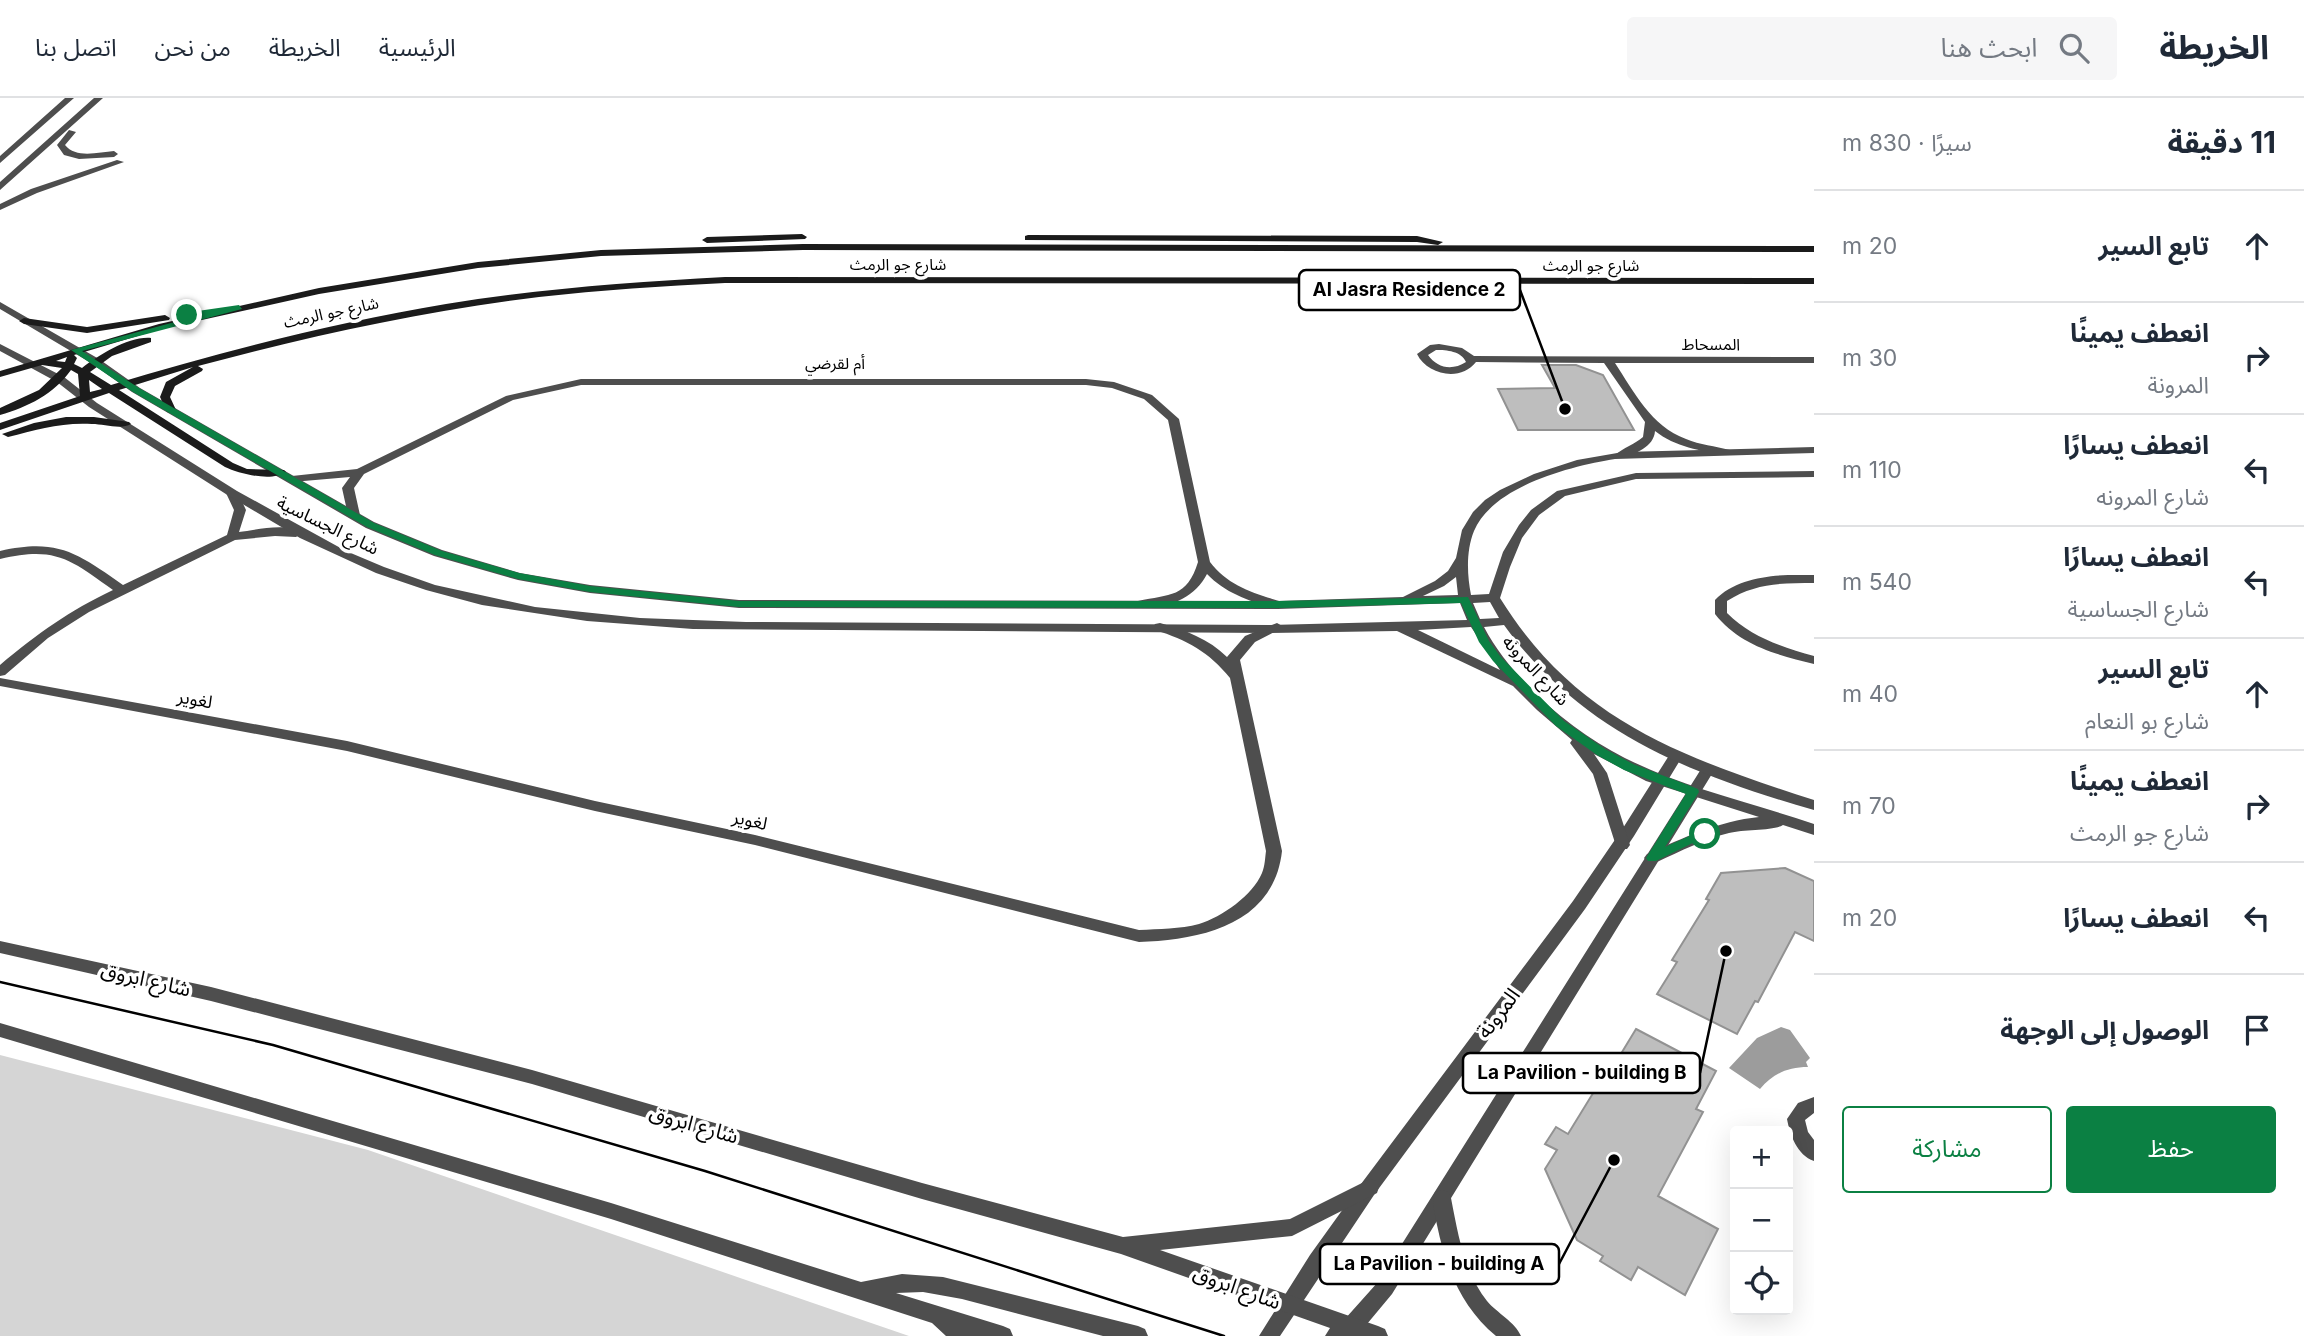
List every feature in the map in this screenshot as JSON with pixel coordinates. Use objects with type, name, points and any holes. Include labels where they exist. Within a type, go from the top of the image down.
[{"type":"main road","name":"شارع جو الرمث","points":[[0,374],[75,350],[239,307],[319,290],[478,265],[601,253],[789,247],[1814,249]]},
{"type":"main road","name":"شارع جو الرمث","points":[[0,427],[126,383],[253,346],[388,315],[563,290],[679,282],[1814,281]]},
{"type":"main road","points":[[83,372],[95,361],[144,340],[298,300],[319,290]]},
{"type":"main road","points":[[24,321],[87,330],[239,307]]},
{"type":"main road","points":[[171,410],[164,397],[170,384],[197,369],[253,346]]},
{"type":"main road","points":[[0,412],[37,396],[60,379],[75,350]]},
{"type":"main road","points":[[34,363],[69,365],[83,372],[229,465],[245,472],[280,472]]},
{"type":"main road","points":[[83,372],[85,397]]},
{"type":"main road","points":[[0,437],[62,419],[83,418],[125,424]]},
{"type":"street","points":[[0,160],[70,98]]},
{"type":"street","points":[[0,187],[5,178],[99,98]]},
{"type":"street","points":[[0,207],[117,158],[79,156],[62,150],[64,140],[82,121],[79,115]]},
{"type":"street","points":[[0,150],[28,136]]},
{"type":"street","name":"شارع الجساسية","points":[[0,305],[171,410],[354,515],[438,553],[518,576],[604,590],[739,604],[1278,605],[1494,597]]},
{"type":"street","name":"شارع الجساسية","points":[[0,347],[60,379],[93,405],[296,533],[381,570],[436,588],[541,614],[704,626],[1277,627],[1475,624],[1507,621]]},
{"type":"street","name":"المسحاط","points":[[1471,359],[1814,360]]},
{"type":"street","points":[[1608,359],[1650,423],[1668,437],[1684,444],[1729,453]]},
{"type":"street","name":"أم لقرضي","points":[[292,479],[360,472],[510,398],[581,382],[1086,382],[1114,385],[1148,397],[1173,419],[1204,562]]},
{"type":"street","points":[[1621,455],[1634,450],[1648,438],[1650,423]]},
{"type":"street","name":"شارع المرونه","points":[[1808,828],[1661,780],[1601,752],[1560,723],[1522,687],[1490,650],[1465,599],[1462,558],[1468,532],[1482,509],[1498,494],[1521,482],[1566,467],[1621,455],[1814,450]]},
{"type":"street","points":[[354,515],[348,488],[360,472]]},
{"type":"street","points":[[1494,597],[1506,555],[1525,522],[1550,499],[1561,493],[1636,476],[1814,474]]},
{"type":"street","points":[[232,493],[240,510],[232,537]]},
{"type":"street","points":[[0,672],[43,635],[122,590],[232,537],[275,532],[296,533]]},
{"type":"street","points":[[0,555],[27,549],[55,549],[72,556],[122,590]]},
{"type":"street","points":[[1399,600],[1449,578],[1458,569],[1462,558]]},
{"type":"street","points":[[1141,604],[1179,597],[1191,591],[1200,581],[1204,562]]},
{"type":"street","points":[[1204,562],[1212,575],[1224,586],[1278,605]]},
{"type":"street","points":[[1814,579],[1762,580],[1739,586],[1721,600],[1721,614],[1733,628],[1760,643],[1814,660]]},
{"type":"street","name":"شارع المرونه","points":[[1494,597],[1507,621],[1542,666],[1566,688],[1617,723],[1675,757],[1814,805]]},
{"type":"street","name":"لغوير","points":[[0,682],[347,746],[594,806],[755,840],[1139,936],[1182,933],[1211,927],[1248,900],[1262,886],[1270,871],[1274,851],[1234,675],[1220,656],[1206,645],[1190,636],[1159,626]]},
{"type":"street","points":[[1386,626],[1416,634],[1522,687]]},
{"type":"street","points":[[1234,675],[1233,659],[1241,647],[1250,639],[1277,627]]},
{"type":"street","points":[[1560,723],[1597,768],[1622,845]]},
{"type":"street","name":"المرونة","points":[[1269,1336],[1287,1305],[1370,1187],[1622,845],[1675,757]]},
{"type":"street","points":[[1344,1333],[1385,1288],[1708,769]]},
{"type":"street","points":[[1652,858],[1705,834],[1729,827],[1763,822],[1808,828]]},
{"type":"street","name":"شارع ابروق","points":[[0,947],[211,994],[532,1077],[922,1191],[1121,1245],[1287,1305],[1344,1333],[1378,1336]]},
{"type":"street","points":[[0,1030],[611,1211],[1003,1336]]},
{"type":"street","points":[[1814,1105],[1804,1108],[1796,1119],[1799,1135],[1814,1153]]},
{"type":"street","points":[[1121,1245],[1292,1227],[1370,1187]]},
{"type":"street","points":[[1442,1198],[1451,1251],[1459,1275],[1490,1319],[1511,1336]]},
{"type":"street","points":[[860,1291],[877,1285],[905,1282],[944,1284],[1138,1336]]},
{"type":"street","points":[[933,1314],[962,1336]]},
{"type":"shaded area","points":[[1781,1027],[1790,1030],[1810,1058],[1806,1062],[1808,1067],[1781,1072],[1760,1089],[1729,1068],[1757,1038]]},
{"type":"shaded area","points":[[0,1055],[368,1150],[909,1336],[0,1336]]},
{"type":"building","points":[[1542,365],[1576,365],[1603,375],[1634,430],[1518,430],[1498,389],[1555,388]]},
{"type":"building","points":[[1785,868],[1814,881],[1814,941],[1795,932],[1758,1002],[1755,1001],[1737,1034],[1657,994],[1677,962],[1672,960],[1709,900],[1706,899],[1721,873]]},
{"type":"building","points":[[1636,1029],[1716,1071],[1696,1109],[1703,1112],[1658,1196],[1718,1229],[1685,1295],[1638,1267],[1631,1280],[1600,1261],[1603,1256],[1577,1240],[1545,1169],[1557,1150],[1545,1144],[1556,1127],[1568,1134],[1603,1077],[1595,1073],[1605,1057],[1616,1062]]},
{"type":"tram line","points":[[0,982],[273,1045],[705,1171],[1224,1336]]},
{"type":"place","name":"Al Jasra Residence 2","points":[[1565,409]]},
{"type":"place","name":"La Pavilion - building B","points":[[1726,951]]},
{"type":"place","name":"La Pavilion - building A","points":[[1614,1160]]},
{"type":"route","points":[[187,315],[239,307],[75,350],[136,390],[370,525],[438,553],[518,576],[590,589],[739,604],[1278,605],[1465,599],[1484,642],[1497,659],[1560,723],[1628,767],[1693,792],[1652,858],[1705,834]]}]
